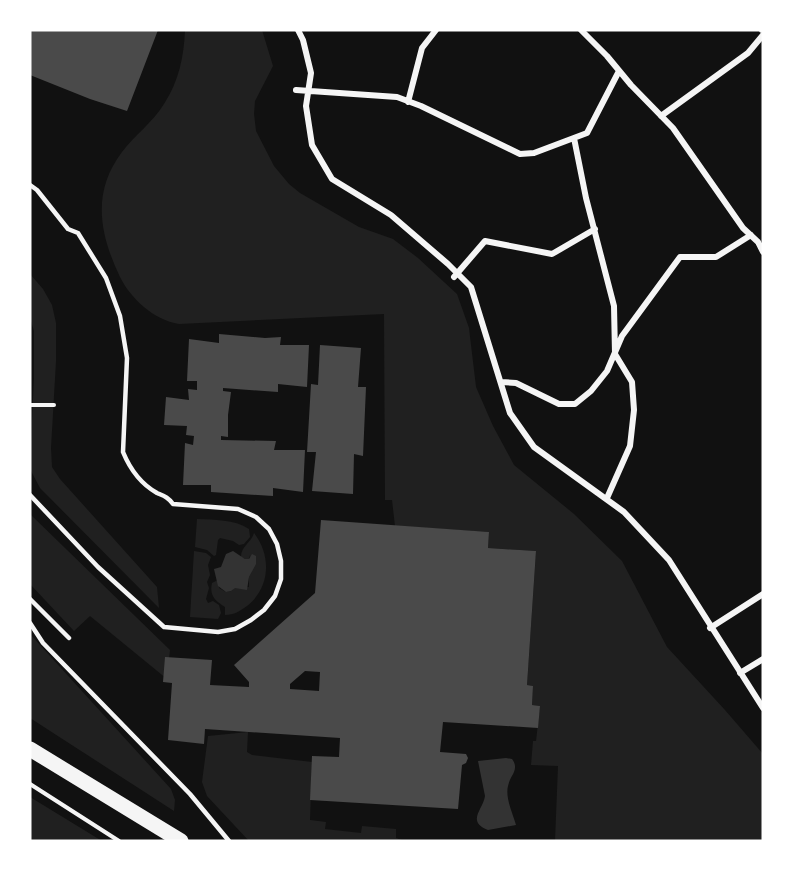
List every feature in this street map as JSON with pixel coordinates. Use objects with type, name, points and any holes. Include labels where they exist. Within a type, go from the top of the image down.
[{"type":"main road","points":[[30,749],[177,840]]},
{"type":"street","points":[[298,30],[303,40],[311,73],[306,106],[312,145],[332,179],[391,215],[471,287],[510,413],[534,447],[624,512],[669,560],[710,628],[763,708]]},
{"type":"street","points":[[408,102],[422,48],[436,30]]},
{"type":"street","points":[[581,30],[673,128],[743,228],[758,242],[763,252]]},
{"type":"street","points":[[661,116],[748,53],[763,35]]},
{"type":"street","points":[[296,90],[397,98],[520,154],[534,153],[587,133],[619,71]]},
{"type":"street","points":[[574,138],[614,306],[615,354],[632,382],[634,410],[630,446],[607,498]]},
{"type":"street","points":[[455,275],[485,241],[552,254],[595,229]]},
{"type":"street","points":[[501,382],[516,383],[560,404],[575,404],[591,391],[607,371],[622,336],[680,257],[716,257],[751,235]]},
{"type":"street","points":[[710,628],[763,594]]},
{"type":"street","points":[[740,674],[763,659]]},
{"type":"lane","points":[[30,185],[37,190],[68,229],[78,233],[105,278],[120,316],[127,358],[123,452],[128,465],[146,485],[169,498],[173,504],[238,509],[256,517],[269,529],[277,544],[281,561],[281,579],[274,596],[264,610],[235,629],[218,632],[164,627],[98,567],[30,495]]},
{"type":"lane","points":[[30,599],[69,638]]},
{"type":"lane","points":[[30,623],[43,643],[190,794],[228,841]]},
{"type":"path","points":[[31,405],[54,405]]},
{"type":"path","points":[[30,784],[119,841]]},
{"type":"shaded area","points":[[185,30],[262,30],[273,66],[255,101],[254,114],[256,131],[274,166],[300,193],[359,227],[393,239],[418,258],[457,294],[469,328],[476,387],[514,465],[574,514],[622,561],[667,647],[763,754],[763,841],[555,841],[558,766],[531,765],[540,706],[532,705],[533,686],[527,685],[536,551],[488,548],[489,532],[395,526],[392,500],[385,500],[384,314],[179,324],[152,313],[130,293],[120,277],[108,246],[102,214],[102,198],[112,167],[132,140],[160,111],[169,95],[180,68]]},
{"type":"shaded area","points":[[30,274],[43,289],[52,305],[56,323],[52,467],[60,479],[157,587],[159,608],[40,488],[31,471],[34,331],[30,318]]},
{"type":"shaded area","points":[[30,514],[170,650],[167,679],[90,616],[74,631],[30,584]]},
{"type":"shaded area","points":[[197,519],[237,523],[249,529],[250,537],[244,544],[239,545],[220,538],[214,556],[207,550],[195,547]]},
{"type":"shaded area","points":[[254,533],[260,542],[266,561],[264,581],[255,599],[247,606],[225,615],[225,607],[212,595],[212,583],[218,580],[219,588],[226,592],[233,588],[249,587],[249,577],[252,571],[250,555],[249,559],[241,557]]},
{"type":"shaded area","points":[[194,551],[206,553],[211,557],[208,565],[210,575],[207,582],[209,588],[206,599],[208,603],[213,601],[219,605],[221,613],[218,619],[190,617]]},
{"type":"shaded area","points":[[233,551],[245,559],[249,559],[252,554],[256,556],[256,564],[249,577],[247,590],[235,588],[226,592],[218,586],[214,569],[221,567],[226,554]]},
{"type":"shaded area","points":[[30,634],[171,789],[175,800],[174,811],[30,718]]},
{"type":"shaded area","points":[[248,732],[247,752],[252,755],[312,762],[310,820],[326,822],[325,829],[361,833],[362,826],[396,829],[396,838],[405,841],[249,841],[207,796],[202,782],[208,736]]},
{"type":"shaded area","points":[[512,759],[515,766],[507,791],[516,825],[488,830],[481,827],[477,819],[485,796],[478,761]]},
{"type":"shaded area","points":[[30,797],[102,841],[30,841]]},
{"type":"building","points":[[30,30],[158,30],[127,111],[30,75]]},
{"type":"building","points":[[219,334],[281,337],[280,345],[309,345],[307,387],[278,384],[278,392],[223,388],[223,391],[231,392],[228,437],[221,436],[221,440],[276,441],[274,450],[305,450],[303,492],[273,488],[273,496],[211,492],[211,485],[183,485],[185,443],[193,445],[194,436],[186,435],[187,426],[164,425],[166,397],[189,400],[188,389],[197,390],[197,381],[187,381],[189,339],[219,343]]},
{"type":"building","points":[[320,345],[361,348],[358,387],[366,387],[363,456],[354,454],[353,494],[312,491],[316,452],[307,452],[311,384],[318,385]]},
{"type":"building","points":[[321,520],[489,532],[488,548],[536,551],[527,685],[533,686],[532,705],[540,706],[538,728],[443,722],[440,752],[466,754],[468,758],[462,765],[458,809],[310,800],[312,756],[339,757],[340,738],[205,729],[204,744],[168,740],[172,683],[163,682],[165,657],[212,660],[210,685],[249,687],[249,682],[234,665],[315,593]],"holes":[[[305,671],[320,672],[319,691],[290,689],[290,684]]]}]
